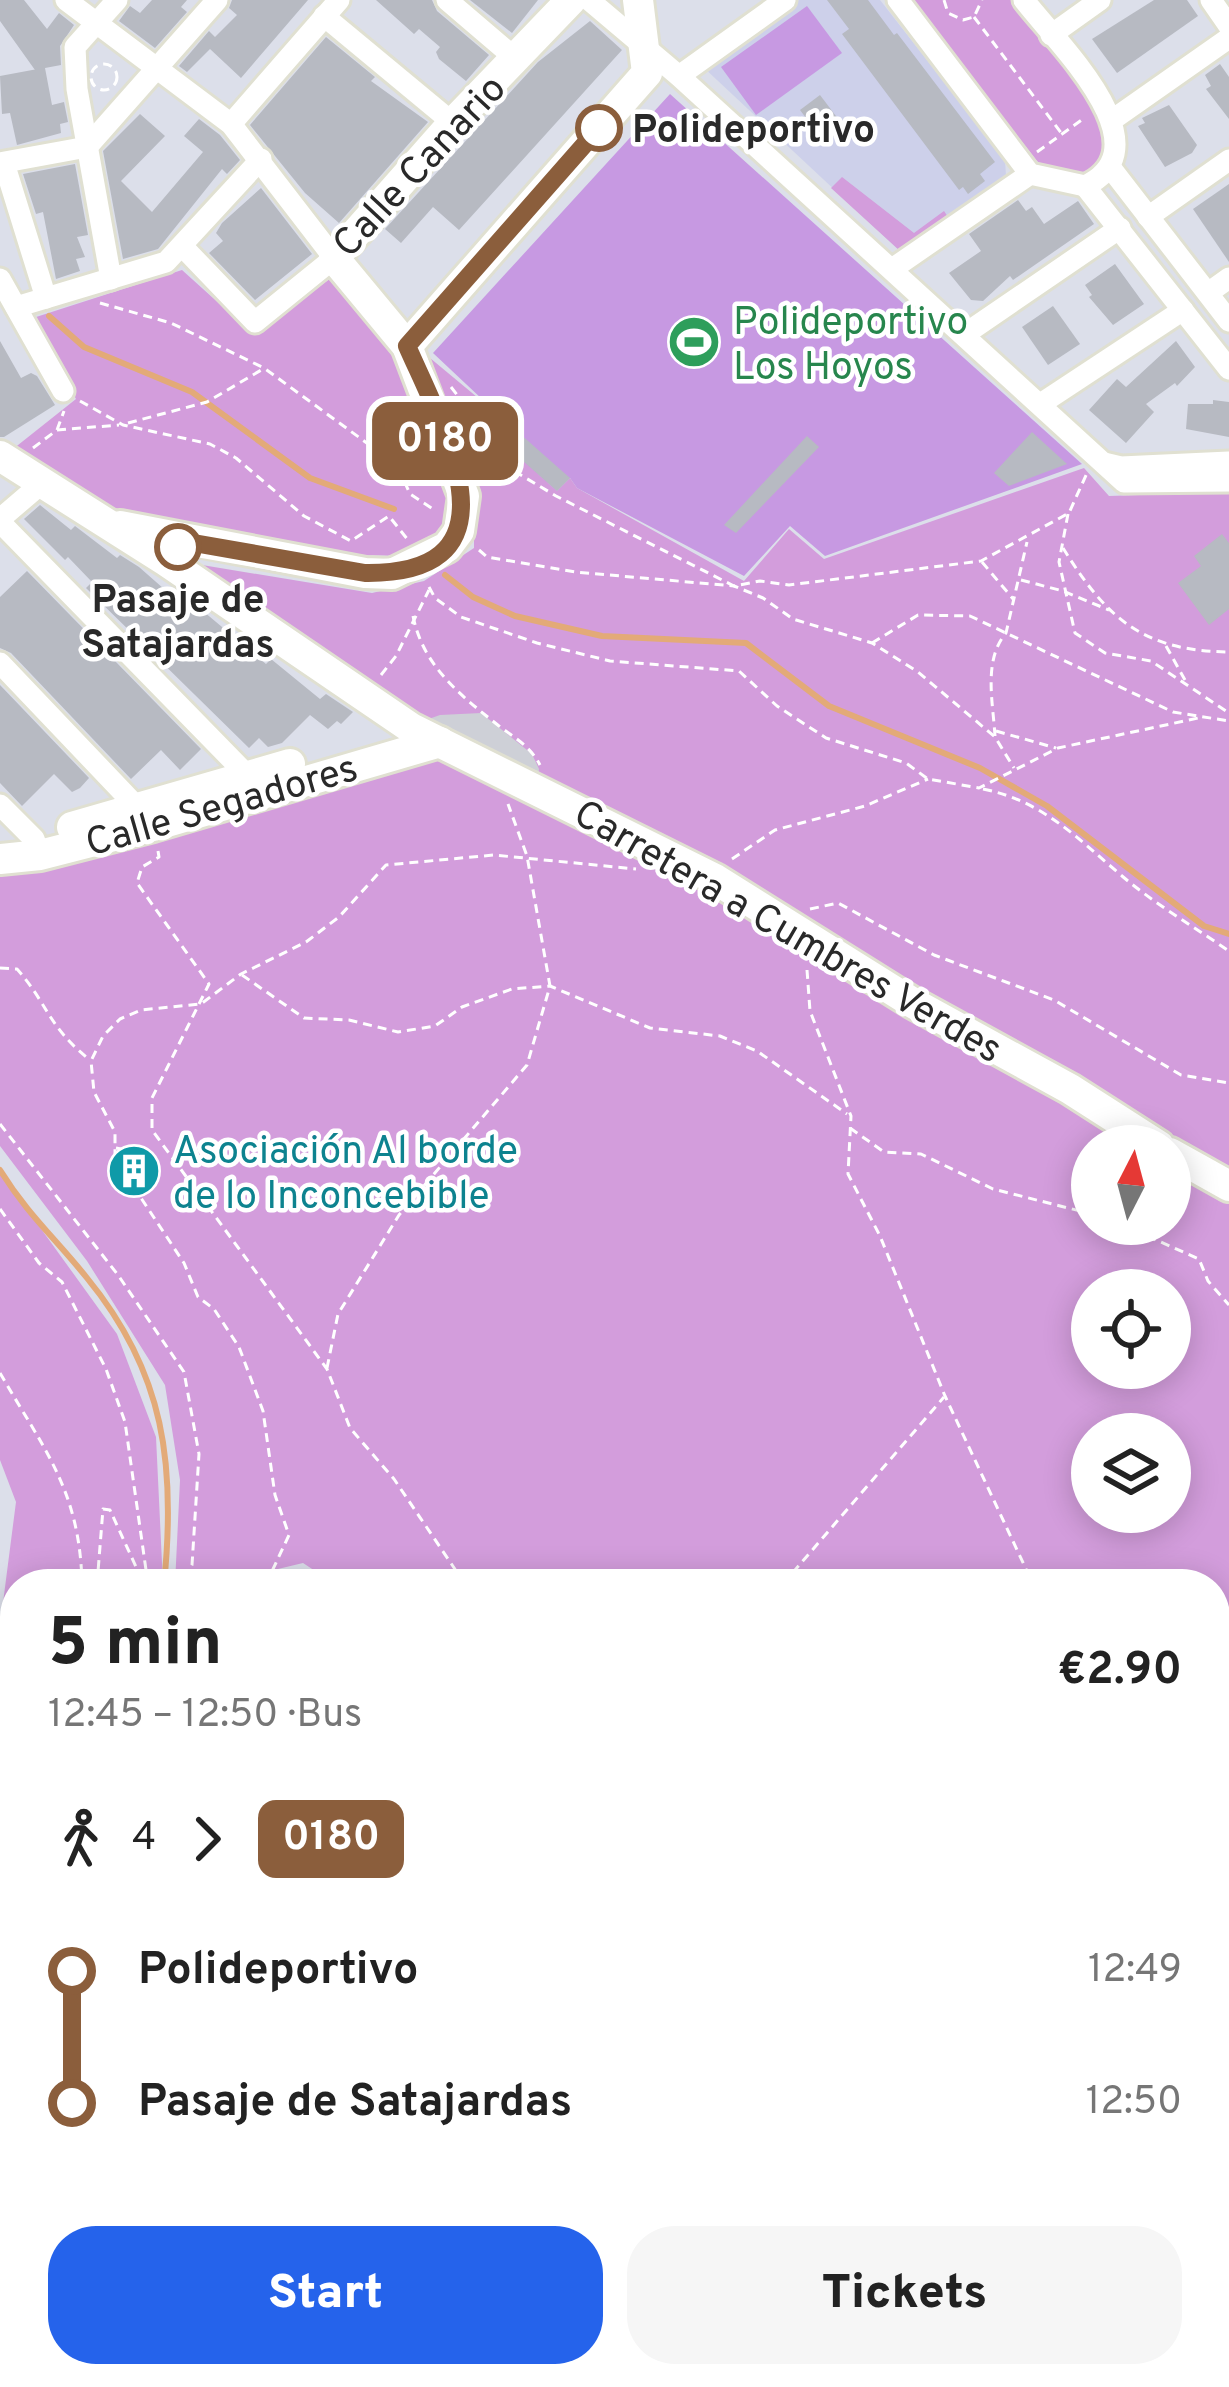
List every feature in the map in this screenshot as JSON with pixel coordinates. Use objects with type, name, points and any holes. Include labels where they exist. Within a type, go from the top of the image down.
[{"type":"street","points":[[6,460],[102,523],[168,547],[365,573],[424,576],[459,531],[464,496],[407,346],[261,159],[231,124],[93,27],[66,0]]},
{"type":"street","points":[[112,279],[87,147],[75,47],[117,0]]},
{"type":"street","points":[[46,298],[2,163],[87,147],[217,0]]},
{"type":"street","points":[[447,0],[517,58]]},
{"type":"street","name":"Calle Canario","points":[[183,247],[255,322],[334,258],[453,123],[572,0]]},
{"type":"street","points":[[589,0],[1042,403],[1124,482],[1229,481]]},
{"type":"street","points":[[638,0],[637,14],[658,66]]},
{"type":"street","points":[[407,346],[658,66],[785,0]]},
{"type":"street","points":[[898,0],[1026,168],[1085,186],[1229,369]]},
{"type":"street","points":[[1024,0],[1110,111],[1117,149],[1110,167],[1085,186]]},
{"type":"street","points":[[1051,35],[1100,0]]},
{"type":"street","points":[[1211,0],[1229,26]]},
{"type":"street","points":[[231,124],[332,8],[453,123]]},
{"type":"street","points":[[1110,111],[1229,38]]},
{"type":"street","points":[[16,307],[166,262],[261,159]]},
{"type":"street","points":[[1148,217],[1229,160]]},
{"type":"street","points":[[1110,167],[1229,321]]},
{"type":"street","points":[[892,269],[1026,168]]},
{"type":"street","points":[[965,334],[1120,228]]},
{"type":"street","points":[[1208,292],[1229,278]]},
{"type":"street","points":[[0,279],[63,391]]},
{"type":"street","points":[[1042,403],[1183,310]]},
{"type":"street","points":[[1100,459],[1120,467],[1229,462]]},
{"type":"street","points":[[41,484],[0,520],[248,776]]},
{"type":"street","name":"Carretera a Cumbres Verdes","points":[[168,547],[411,728],[715,879],[914,1003],[1070,1088],[1127,1125]]},
{"type":"street","points":[[0,663],[145,817]]},
{"type":"street","name":"Calle Segadores","points":[[145,817],[248,776],[411,728]]},
{"type":"street","name":"Calle Segadores","points":[[0,857],[440,742]]},
{"type":"street","points":[[0,806],[38,847]]},
{"type":"street","points":[[1191,1165],[1229,1186]]},
{"type":"path","points":[[944,0],[952,17],[974,17]]},
{"type":"path","points":[[974,17],[982,0]]},
{"type":"path","points":[[974,17],[1062,134]]},
{"type":"path","points":[[110,65],[118,75],[116,84],[105,90],[97,88],[92,81],[94,69],[110,65]]},
{"type":"path","points":[[1026,168],[1062,134],[1110,111]]},
{"type":"path","points":[[112,279],[88,300],[171,322],[264,368],[397,466],[410,494],[487,557],[575,572],[734,586],[760,581],[789,584],[981,561],[1069,513]]},
{"type":"path","points":[[6,460],[57,430],[123,424],[207,402],[264,368]]},
{"type":"path","points":[[445,379],[519,474],[651,548],[764,598],[793,620],[872,643],[918,672],[995,737],[1014,768]]},
{"type":"path","points":[[63,391],[123,424],[210,444],[236,458],[304,515],[351,541],[389,516],[400,530]]},
{"type":"path","points":[[1100,459],[1069,513],[1062,547],[1064,591],[1075,633],[1106,653],[1151,661],[1229,713]]},
{"type":"path","points":[[995,737],[991,667],[1006,633],[1028,538]]},
{"type":"path","points":[[1062,547],[1095,597],[1149,642],[1229,652]]},
{"type":"path","points":[[981,561],[1014,600]]},
{"type":"path","points":[[365,695],[396,656],[424,576]]},
{"type":"path","points":[[424,576],[435,598],[461,616],[537,643],[610,661],[739,671],[777,706],[826,738],[906,763],[928,779],[1018,796],[1056,818],[1122,876],[1229,951]]},
{"type":"path","points":[[1018,579],[1064,591],[1116,613]]},
{"type":"path","points":[[872,643],[918,615],[970,616],[1173,712],[1229,722]]},
{"type":"path","points":[[413,616],[419,649],[469,702],[534,752],[542,770],[539,790]]},
{"type":"path","points":[[1165,645],[1186,682]]},
{"type":"path","points":[[979,788],[1058,748],[1203,717]]},
{"type":"path","points":[[994,730],[1058,748]]},
{"type":"path","points":[[327,1370],[338,1314],[399,1215],[527,1065],[550,986],[527,856],[495,767]]},
{"type":"path","points":[[715,879],[736,854],[776,830],[865,806],[928,779]]},
{"type":"path","points":[[145,817],[160,857],[142,867],[137,883],[208,984],[152,1098],[152,1130],[327,1370],[350,1428],[394,1479],[455,1569]]},
{"type":"path","points":[[273,1569],[289,1534],[275,1495],[263,1411],[239,1347],[214,1309],[198,1297],[188,1272],[116,1161],[115,1132],[94,1092],[91,1061],[103,1036],[120,1019],[141,1010],[201,1004],[241,974],[306,942],[339,916],[386,865],[527,856],[640,869]]},
{"type":"path","points":[[1026,1569],[945,1396],[880,1236],[848,1174],[851,1116],[810,1011],[792,924],[838,903],[934,955],[1054,1000],[1180,1075],[1229,1083]]},
{"type":"path","points":[[0,968],[17,969],[38,993],[44,1014],[62,1038],[91,1061]]},
{"type":"path","points":[[241,974],[304,1018],[349,1020],[398,1032],[435,1026],[462,1007],[512,989],[550,986],[650,1028],[720,1036],[757,1052],[851,1116]]},
{"type":"path","points":[[0,1124],[118,1275],[184,1372],[199,1454],[190,1569]]},
{"type":"path","points":[[848,1127],[884,1152],[921,1154],[993,1189],[1071,1209]]},
{"type":"path","points":[[116,1148],[140,1153],[153,1184],[134,1192]]},
{"type":"path","points":[[0,1209],[39,1263],[62,1282],[95,1343],[125,1422],[146,1569]]},
{"type":"path","points":[[1167,1245],[1199,1259],[1208,1281],[1229,1305]]},
{"type":"path","points":[[0,1373],[68,1491],[81,1535],[82,1569]]},
{"type":"path","points":[[796,1569],[945,1396]]},
{"type":"path","points":[[98,1569],[103,1509],[110,1510],[139,1569]]},
{"type":"shaded area","points":[[799,0],[880,0],[1005,160],[1006,176],[900,251],[702,66]]},
{"type":"shaded area","points":[[911,0],[1011,0],[1098,112],[1108,145],[1100,162],[1086,173],[1066,177],[1037,161]]},
{"type":"shaded area","points":[[807,6],[842,53],[756,115],[721,67]]},
{"type":"shaded area","name":"Polideportivo Los Hoyos","points":[[670,94],[1082,464],[825,556],[790,526],[744,576],[577,488],[570,478],[557,491],[489,431],[500,416],[433,353]]},
{"type":"shaded area","points":[[842,177],[914,233],[944,211],[948,217],[900,251],[831,188]]},
{"type":"shaded area","points":[[182,270],[254,335],[335,275],[413,384],[447,491],[447,519],[432,540],[405,556],[358,555],[114,517],[8,453],[76,399],[33,318]]},
{"type":"shaded area","points":[[430,358],[501,417],[490,431],[557,491],[570,478],[577,488],[744,581],[789,529],[824,559],[1084,468],[1109,496],[1229,492],[1229,1569],[312,1569],[303,1563],[278,1569],[176,1569],[180,1480],[165,1385],[87,1261],[0,1146],[0,869],[447,753],[190,563],[372,593],[424,581],[474,548],[474,478]]},
{"type":"shaded area","points":[[481,713],[532,754],[539,769],[537,784],[423,721],[440,715]]},
{"type":"shaded area","points":[[0,1172],[117,1334],[156,1437],[162,1569],[7,1569],[16,1502],[0,1460]]},
{"type":"building","points":[[0,0],[24,0],[47,29],[59,13],[74,25],[60,46],[61,65],[45,68],[52,105],[64,102],[68,122],[60,124],[61,133],[17,145],[10,113],[2,114],[0,76],[35,70],[0,21]]},
{"type":"building","points":[[152,0],[187,0],[181,7],[187,12],[155,48],[119,21],[130,6],[140,13]]},
{"type":"building","points":[[232,0],[308,0],[241,78],[210,49],[187,72],[179,66],[209,31],[215,37],[237,15],[229,8]]},
{"type":"building","points":[[376,0],[432,0],[437,11],[489,55],[466,81],[439,59],[440,47],[419,29],[414,34]]},
{"type":"building","points":[[470,0],[538,0],[512,33]]},
{"type":"building","points":[[827,0],[868,0],[897,33],[995,162],[980,174],[985,181],[968,194],[963,187],[959,190],[842,34],[849,29]]},
{"type":"building","points":[[1154,0],[1187,0],[1198,16],[1117,73],[1092,39]]},
{"type":"building","points":[[590,21],[622,50],[459,230],[433,207],[401,243],[385,229],[538,62]]},
{"type":"building","points":[[326,37],[375,77],[371,81],[428,122],[339,223],[305,193],[250,125]]},
{"type":"building","points":[[1220,64],[1229,77],[1229,119],[1206,89],[1211,86],[1205,75]]},
{"type":"building","points":[[820,95],[845,128],[825,143],[800,110]]},
{"type":"building","points":[[1169,105],[1197,145],[1192,153],[1165,167],[1138,126],[1145,123],[1142,118]]},
{"type":"building","points":[[140,114],[165,136],[121,181],[152,212],[203,152],[184,136],[199,119],[240,160],[227,174],[222,169],[158,249],[123,259],[103,151]]},
{"type":"building","points":[[75,164],[88,235],[77,237],[85,257],[76,259],[80,271],[56,279],[43,212],[36,214],[23,174]]},
{"type":"building","points":[[1229,184],[1229,262],[1193,209]]},
{"type":"building","points":[[261,188],[312,254],[255,300],[209,253],[223,241],[216,233],[222,223]]},
{"type":"building","points":[[1018,200],[1026,211],[1032,207],[1044,224],[1078,201],[1094,224],[1013,280],[1010,276],[983,301],[971,300],[949,273],[981,251],[969,234]]},
{"type":"building","points":[[1115,264],[1144,304],[1113,325],[1089,297],[1085,285]]},
{"type":"building","points":[[1053,306],[1080,344],[1048,365],[1022,327]]},
{"type":"building","points":[[0,341],[21,378],[31,373],[37,376],[55,405],[4,437],[0,437]]},
{"type":"building","points":[[1176,341],[1195,367],[1177,386],[1146,404],[1154,412],[1126,443],[1089,410],[1117,379],[1126,387]]},
{"type":"building","points":[[1213,400],[1229,402],[1229,437],[1186,429],[1188,404],[1213,404]]},
{"type":"building","points":[[501,417],[570,478],[557,491],[489,431]]},
{"type":"building","points":[[1032,432],[1067,464],[1009,486],[994,473]]},
{"type":"building","points":[[807,436],[819,447],[736,533],[724,525]]},
{"type":"building","points":[[40,505],[71,530],[75,526],[117,558],[120,555],[139,567],[180,603],[186,598],[191,601],[266,664],[271,659],[320,699],[326,694],[353,712],[328,729],[310,715],[282,743],[268,747],[259,738],[249,748],[86,588],[92,582],[68,557],[65,560],[24,519]]},
{"type":"building","points":[[1222,534],[1229,543],[1229,609],[1209,625],[1178,583],[1201,566],[1194,556]]},
{"type":"building","points":[[27,571],[201,749],[180,770],[161,750],[131,779],[11,653],[0,648],[0,597]]},
{"type":"building","points":[[0,685],[89,778],[80,788],[72,792],[54,774],[22,806],[0,783]]},
{"type":"waterway","points":[[49,316],[84,347],[192,392],[310,478],[394,509]]},
{"type":"waterway","points":[[445,575],[473,597],[515,616],[602,636],[746,643],[829,706],[980,768],[1047,806],[1204,926],[1229,934]]},
{"type":"waterway","points":[[0,1170],[113,1314],[149,1385],[165,1460],[165,1569]]},
{"type":"bus line","name":"0180","points":[[178,547],[188,542],[392,574],[447,547],[459,531],[464,496],[407,346],[599,128]]},
{"type":"place","name":"Polideportivo","points":[[599,128]]},
{"type":"place","name":"Polideportivo Los Hoyos","points":[[694,342]]},
{"type":"place","name":"Pasaje de Satajardas","points":[[178,547]]},
{"type":"place","name":"Asociación Al borde de lo Inconcebible","points":[[134,1171]]}]
